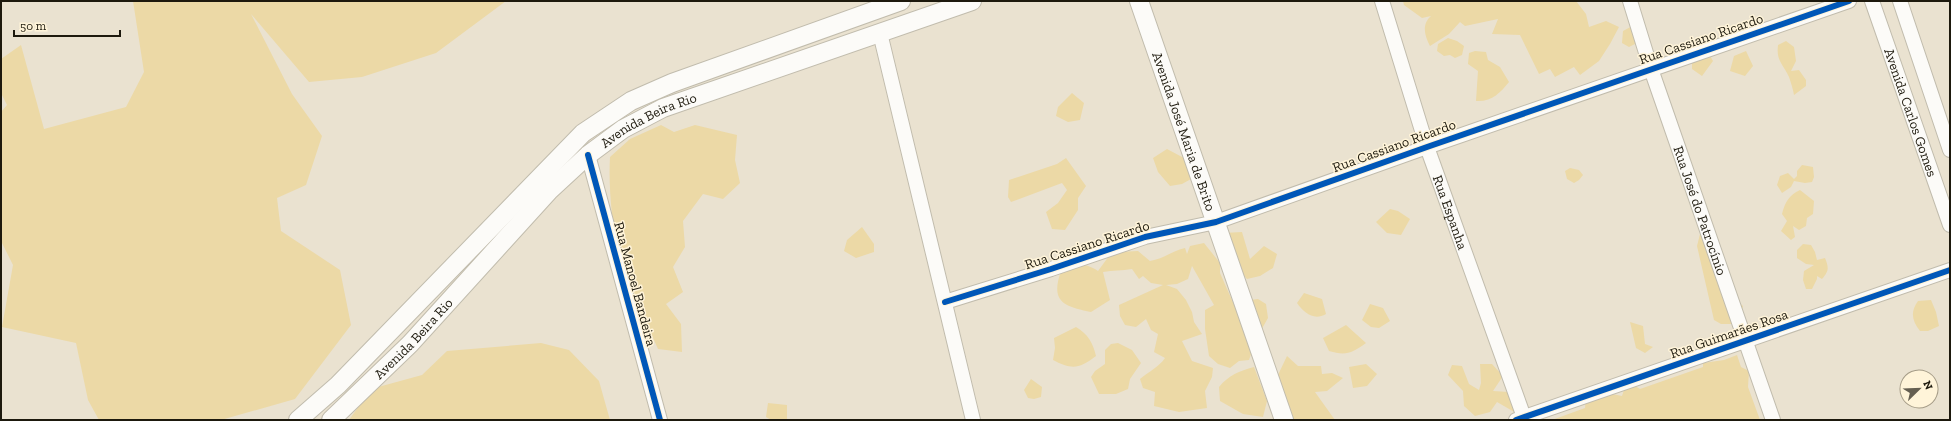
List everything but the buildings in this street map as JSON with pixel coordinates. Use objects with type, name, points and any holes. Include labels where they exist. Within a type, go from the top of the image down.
[{"type":"main road","name":"Avenida Beira Rio","points":[[298,420],[338,385],[583,133],[631,102],[672,83],[901,1]]},
{"type":"main road","name":"Avenida Beira Rio","points":[[331,420],[410,344],[549,191],[588,154],[623,129],[663,108],[972,1]]},
{"type":"main road","name":"Avenida José Maria de Brito","points":[[1139,1],[1284,420]]},
{"type":"main road","points":[[394,327],[410,344]]},
{"type":"street","name":"Rua Espanha","points":[[1382,1],[1427,147],[1522,419]]},
{"type":"street","name":"Rua José do Patrocínio","points":[[1630,1],[1651,69],[1747,341],[1773,420]]},
{"type":"street","name":"Rua Cassiano Ricardo","points":[[945,302],[1051,269],[1145,237],[1216,222],[1427,147],[1849,1]]},
{"type":"street","name":"Avenida Carlos Gomes","points":[[1872,1],[1950,225]]},
{"type":"street","name":"Avenida Carlos Gomes","points":[[1900,1],[1950,150]]},
{"type":"street","points":[[880,33],[973,420]]},
{"type":"street","name":"Rua Manoel Bandeira","points":[[588,154],[660,420]]},
{"type":"street","name":"Rua Guimarães Rosa","points":[[1522,419],[1950,270]]},
{"type":"shaded area","points":[[133,1],[506,1],[436,53],[362,77],[309,82],[251,14],[292,94],[322,136],[306,185],[277,198],[281,231],[340,270],[351,325],[295,399],[221,420],[99,420],[88,400],[76,343],[2,327],[13,265],[1,241],[1,112],[7,105],[1,93],[1,59],[21,45],[44,129],[126,107],[144,72]]},
{"type":"shaded area","points":[[1403,1],[1576,1],[1586,14],[1589,27],[1606,21],[1619,27],[1599,61],[1580,75],[1574,67],[1555,77],[1550,69],[1539,74],[1520,35],[1492,34],[1498,19],[1465,26],[1460,22],[1449,34],[1430,46],[1425,34],[1425,27],[1431,16],[1422,18],[1404,5]]},
{"type":"shaded area","points":[[1636,24],[1637,43],[1629,47],[1622,43],[1623,31]]},
{"type":"shaded area","points":[[1448,38],[1457,41],[1464,46],[1462,55],[1455,58],[1450,55],[1444,56],[1437,51],[1438,44]]},
{"type":"shaded area","points":[[1786,41],[1794,47],[1796,61],[1791,71],[1799,70],[1806,80],[1806,86],[1794,95],[1789,77],[1780,62],[1778,55],[1778,45]]},
{"type":"shaded area","points":[[1475,51],[1486,52],[1488,60],[1500,67],[1509,82],[1495,96],[1482,101],[1476,101],[1478,71],[1468,64],[1469,53]]},
{"type":"shaded area","points":[[1746,51],[1753,66],[1745,76],[1730,71],[1734,56]]},
{"type":"shaded area","points":[[1709,54],[1713,61],[1702,76],[1692,69],[1692,59]]},
{"type":"shaded area","points":[[1072,93],[1084,103],[1080,120],[1068,122],[1056,116],[1058,107]]},
{"type":"shaded area","points":[[661,125],[674,132],[695,125],[737,135],[735,160],[740,183],[723,199],[703,194],[683,221],[685,247],[673,267],[683,292],[666,304],[681,324],[682,352],[658,349],[625,273],[617,246],[612,216],[610,157],[630,139]]},
{"type":"shaded area","points":[[1167,149],[1184,158],[1191,179],[1182,184],[1170,186],[1158,172],[1153,158]]},
{"type":"shaded area","points":[[1066,158],[1086,186],[1078,198],[1078,210],[1065,230],[1052,229],[1046,212],[1058,203],[1067,190],[1062,183],[1011,202],[1008,197],[1009,180],[1057,164]]},
{"type":"shaded area","points":[[1802,165],[1813,167],[1814,177],[1812,182],[1805,183],[1794,181],[1791,187],[1782,193],[1777,185],[1780,176],[1788,173],[1794,179],[1797,176],[1797,171]]},
{"type":"shaded area","points":[[1570,168],[1579,170],[1583,175],[1574,183],[1567,179],[1565,171]]},
{"type":"shaded area","points":[[1800,190],[1814,201],[1813,214],[1807,218],[1806,226],[1799,230],[1793,226],[1795,237],[1791,240],[1781,231],[1787,221],[1782,214],[1788,199]]},
{"type":"shaded area","points":[[1390,209],[1398,211],[1410,219],[1401,235],[1387,233],[1376,222]]},
{"type":"shaded area","points":[[862,227],[874,244],[874,252],[856,258],[844,251],[847,240]]},
{"type":"shaded area","points":[[1242,232],[1250,259],[1264,246],[1277,254],[1273,268],[1260,276],[1247,279],[1229,260],[1223,233]]},
{"type":"shaded area","points":[[1700,234],[1709,238],[1732,296],[1743,306],[1740,317],[1733,324],[1721,324],[1714,320],[1697,246]]},
{"type":"shaded area","points":[[1204,243],[1220,263],[1220,273],[1239,316],[1243,301],[1258,299],[1266,304],[1268,318],[1256,339],[1249,360],[1239,361],[1230,368],[1218,364],[1209,356],[1205,329],[1205,310],[1214,305],[1192,266],[1188,279],[1177,284],[1166,285],[1177,289],[1186,300],[1192,312],[1194,322],[1202,334],[1182,341],[1192,361],[1213,368],[1212,377],[1205,391],[1207,408],[1179,412],[1154,406],[1155,392],[1143,388],[1140,379],[1157,367],[1165,358],[1154,352],[1158,334],[1151,330],[1146,319],[1136,327],[1125,325],[1120,316],[1119,305],[1163,285],[1151,283],[1143,276],[1139,279],[1132,269],[1103,272],[1110,300],[1091,312],[1067,305],[1062,301],[1057,290],[1058,281],[1061,271],[1066,268],[1075,265],[1084,265],[1098,271],[1109,256],[1119,252],[1138,251],[1150,261],[1159,259],[1185,248],[1187,254],[1190,246]]},
{"type":"shaded area","points":[[1803,244],[1811,245],[1817,260],[1825,258],[1828,269],[1822,279],[1817,276],[1812,289],[1806,289],[1803,280],[1804,271],[1814,265],[1806,264],[1797,258],[1797,250]]},
{"type":"shaded area","points":[[1304,293],[1322,299],[1326,314],[1317,317],[1306,313],[1297,303]]},
{"type":"shaded area","points":[[1931,300],[1936,312],[1939,326],[1928,331],[1920,331],[1915,324],[1913,316],[1915,305],[1918,301]]},
{"type":"shaded area","points":[[1370,304],[1383,308],[1390,321],[1379,328],[1371,327],[1362,320]]},
{"type":"shaded area","points":[[1630,322],[1643,326],[1645,344],[1653,347],[1645,353],[1636,348]]},
{"type":"shaded area","points":[[1346,325],[1366,343],[1349,353],[1329,351],[1323,338]]},
{"type":"shaded area","points":[[1076,327],[1089,339],[1096,356],[1085,364],[1070,367],[1053,360],[1055,348],[1054,338]]},
{"type":"shaded area","points":[[541,343],[569,350],[599,381],[610,420],[349,420],[371,389],[422,375],[447,351]]},
{"type":"shaded area","points":[[1118,343],[1132,350],[1141,363],[1130,379],[1128,389],[1116,394],[1099,394],[1091,377],[1095,371],[1105,364],[1105,350],[1111,344]]},
{"type":"shaded area","points":[[1737,355],[1741,367],[1749,371],[1748,387],[1760,420],[1552,420],[1585,408],[1586,395],[1607,393],[1622,396],[1627,381],[1640,389],[1703,367],[1703,363],[1724,360]]},
{"type":"shaded area","points":[[1287,356],[1298,366],[1321,366],[1322,374],[1332,373],[1343,378],[1327,391],[1315,392],[1335,420],[1293,420],[1277,377]]},
{"type":"shaded area","points":[[1366,364],[1377,374],[1367,386],[1353,388],[1349,367]]},
{"type":"shaded area","points":[[1480,364],[1492,364],[1503,376],[1493,391],[1509,392],[1516,413],[1497,402],[1490,412],[1475,416],[1464,406],[1463,391],[1448,375],[1452,365],[1462,366],[1469,384],[1479,390],[1481,383]]},
{"type":"shaded area","points":[[1254,367],[1267,401],[1263,417],[1243,414],[1220,401],[1219,387],[1227,379],[1244,370]]},
{"type":"shaded area","points":[[1031,379],[1042,387],[1041,397],[1034,399],[1028,398],[1024,390]]},
{"type":"shaded area","points":[[768,403],[787,405],[787,419],[771,420],[766,417]]},
{"type":"cycle path","points":[[945,302],[1051,269],[1145,237],[1216,222],[1427,147],[1849,1]]},
{"type":"cycle path","points":[[588,155],[660,420]]},
{"type":"cycle path","points":[[1516,420],[1950,270]]}]
